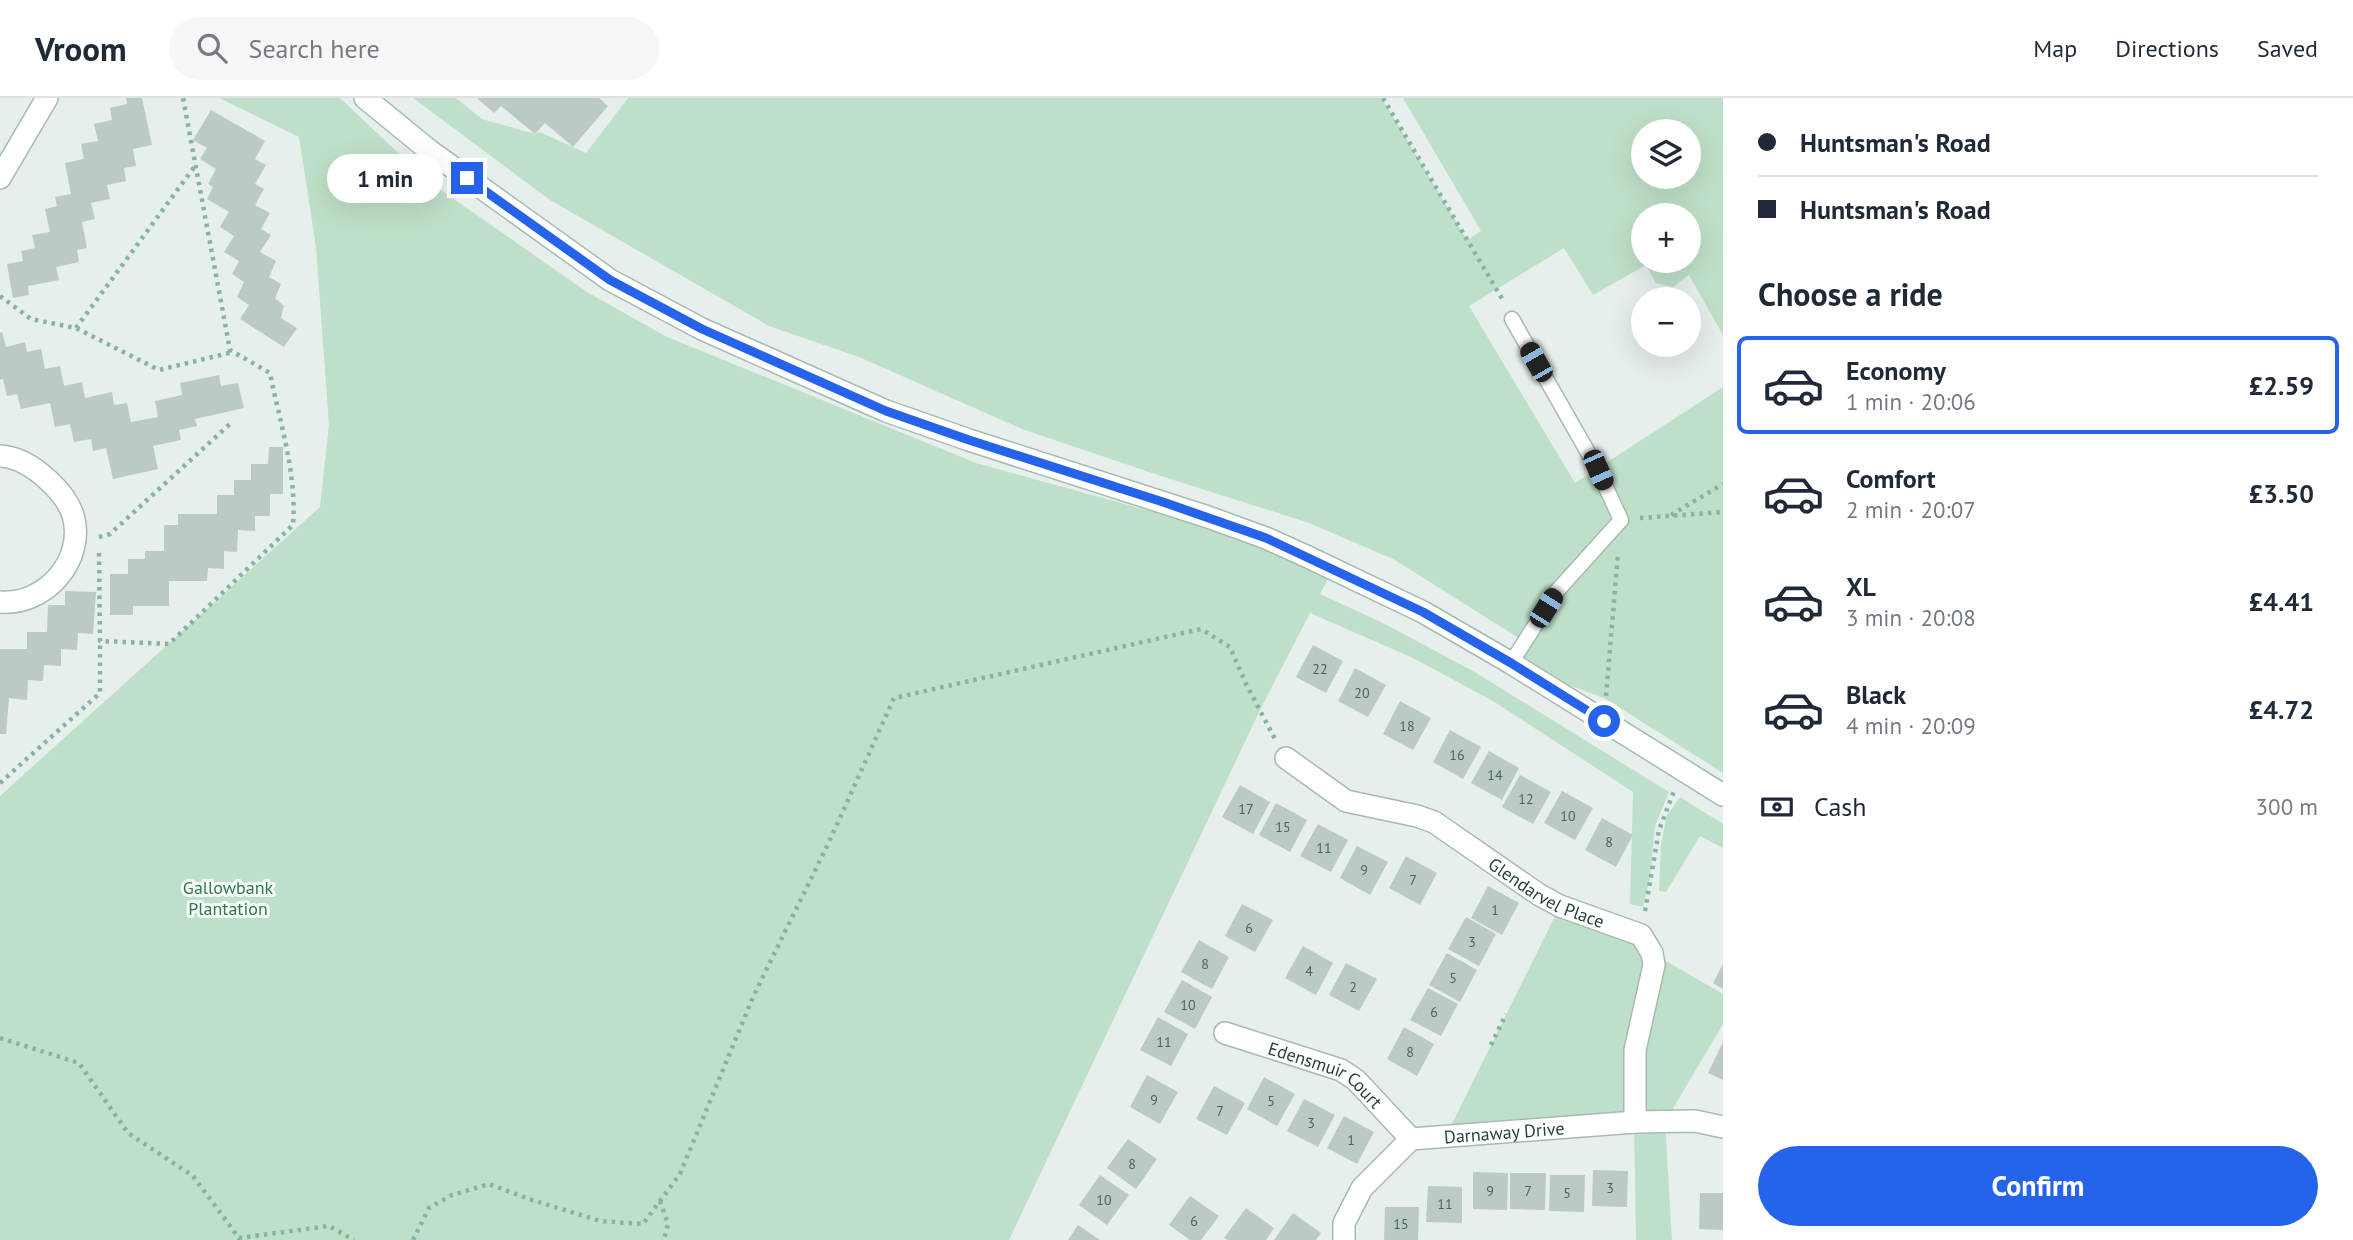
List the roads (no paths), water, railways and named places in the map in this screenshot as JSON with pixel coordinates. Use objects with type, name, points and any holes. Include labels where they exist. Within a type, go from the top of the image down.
[{"type":"street","points":[[0,178],[47,98]]},
{"type":"street","points":[[365,98],[430,152],[610,280],[702,329],[898,415],[1266,538],[1423,612],[1723,794]]},
{"type":"street","points":[[0,456],[24,462],[63,494],[73,517],[74,543],[63,572],[46,590],[18,601],[0,602]]},
{"type":"street","name":"Glendarvel Place","points":[[1286,758],[1346,801],[1418,816],[1434,822],[1538,894],[1560,906],[1641,935],[1652,953],[1654,965],[1635,1050],[1634,1122]]},
{"type":"street","name":"Edensmuir Court","points":[[1225,1033],[1341,1070],[1356,1080],[1411,1139]]},
{"type":"street","name":"Darnaway Drive","points":[[1411,1139],[1634,1122],[1695,1121],[1723,1127]]},
{"type":"street","points":[[1344,1240],[1344,1223],[1362,1188],[1411,1139]]},
{"type":"lane","points":[[1511,663],[1557,592],[1620,520],[1598,470],[1512,318]]},
{"type":"park label","name":"Gallowbank Plantation","points":[[228,897]]}]
